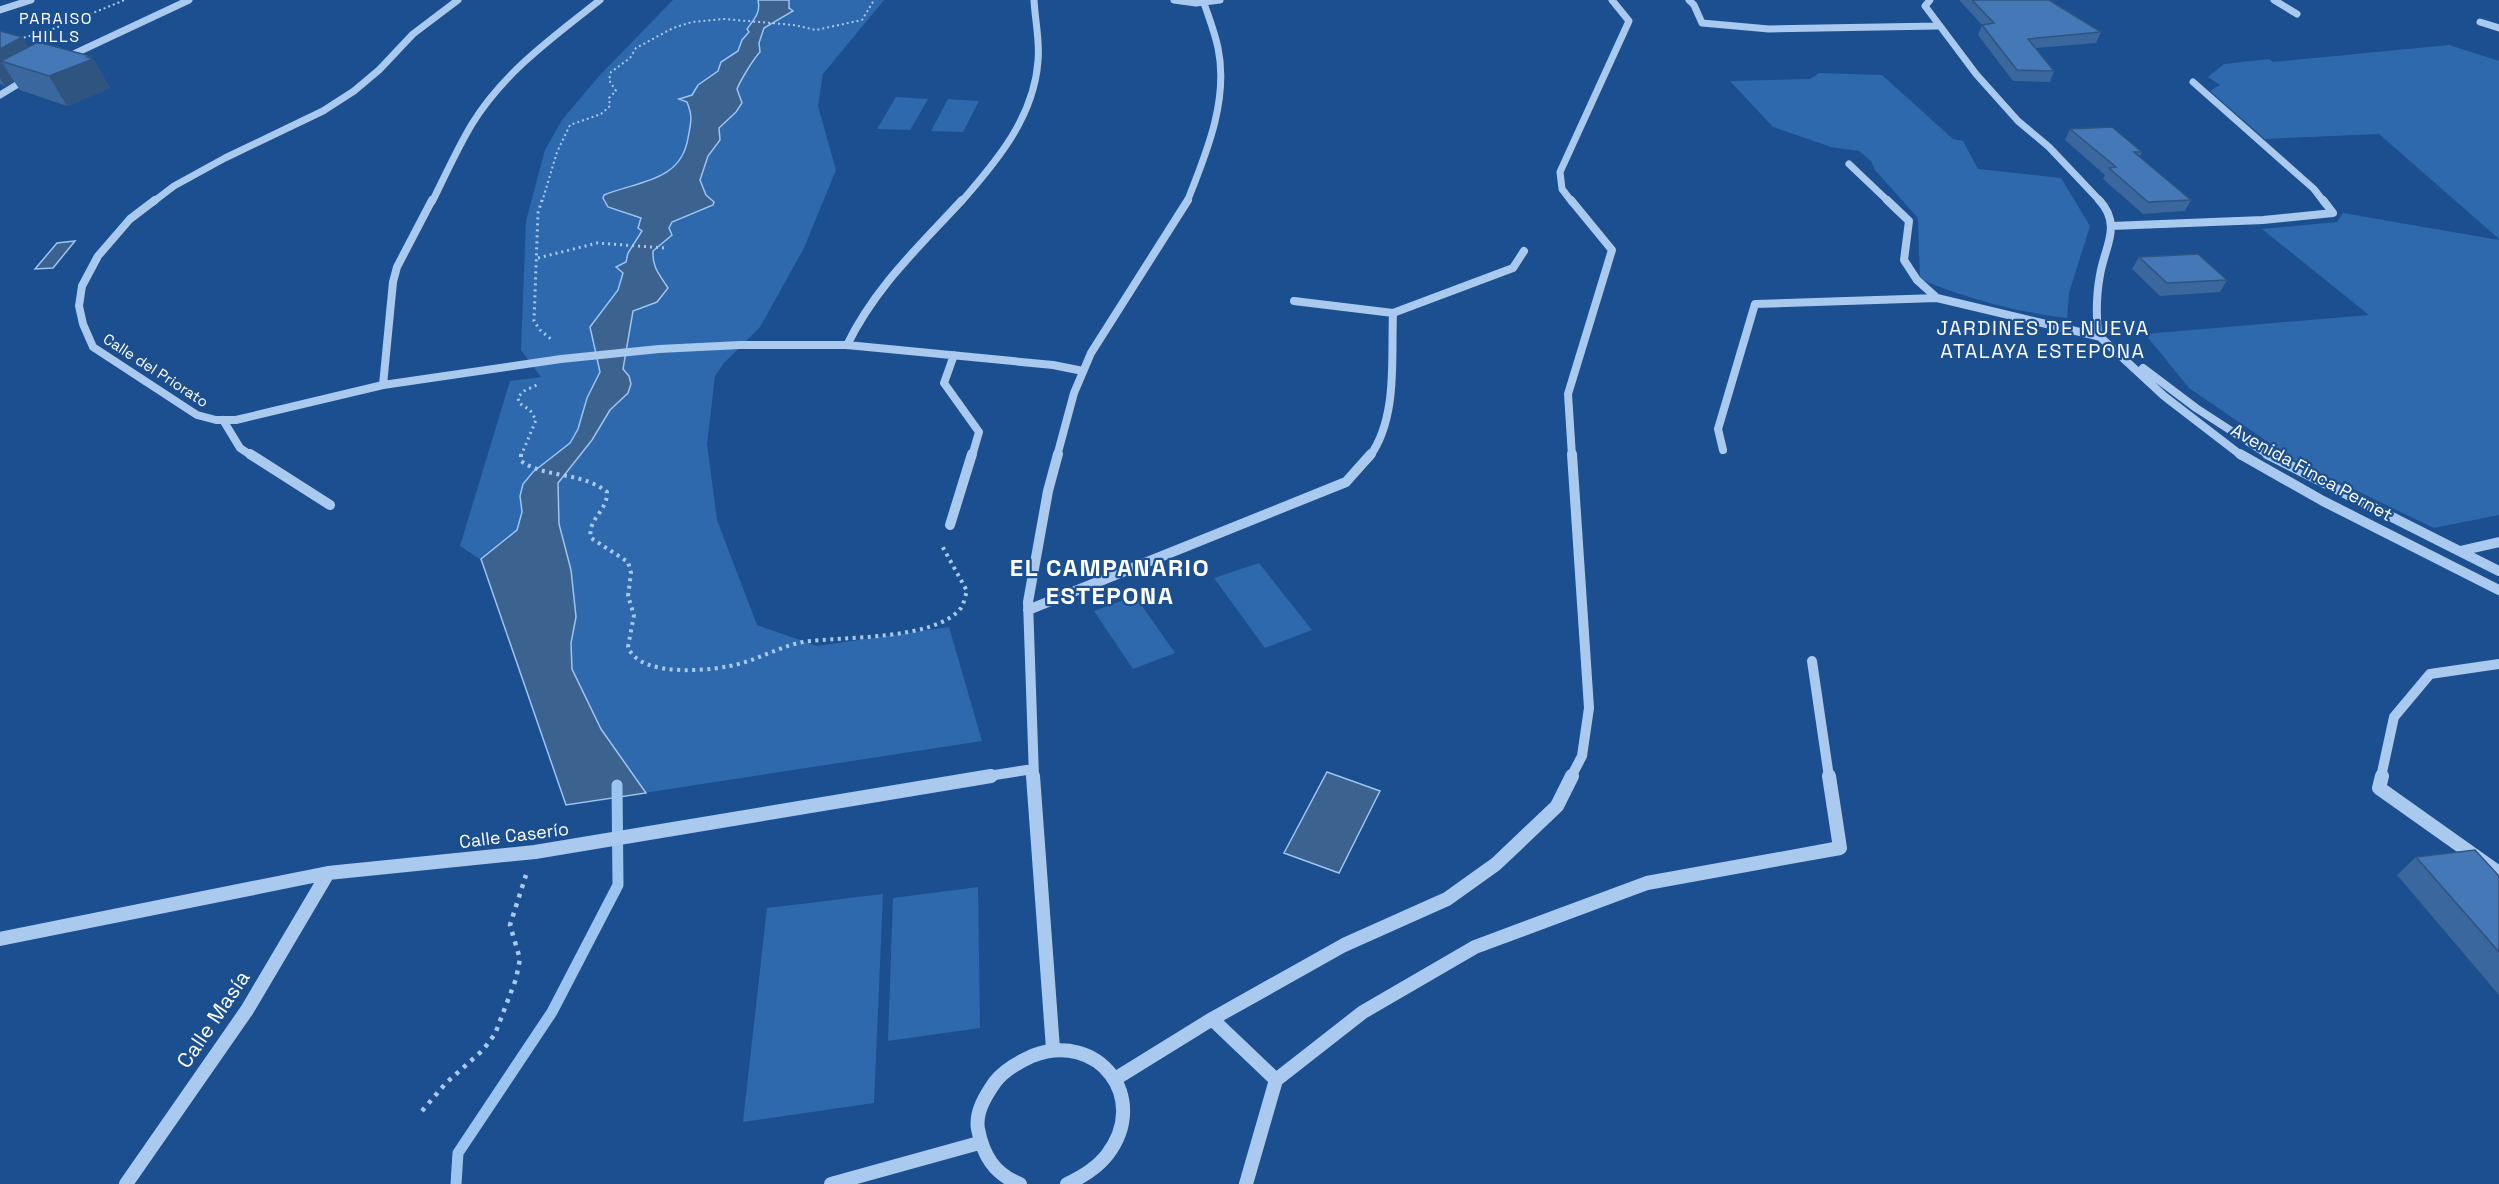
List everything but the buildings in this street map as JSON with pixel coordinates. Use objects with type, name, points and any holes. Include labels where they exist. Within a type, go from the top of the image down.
[{"type":"street","points":[[0,10],[31,0]]},
{"type":"street","points":[[51,66],[82,49],[189,0]]},
{"type":"street","name":"Calle del Priorato","points":[[458,0],[413,34],[379,70],[354,91],[323,111],[225,158],[174,186],[130,219],[99,256],[82,286],[79,306],[82,324],[93,347],[197,415],[208,419],[223,420],[254,417],[383,385],[551,360],[659,349],[740,345],[847,345],[1083,371]]},
{"type":"street","points":[[383,385],[393,282],[397,267],[473,123],[501,86],[541,46],[600,0]]},
{"type":"street","points":[[847,345],[856,327],[892,274],[1005,149],[1029,104],[1038,64],[1034,0]]},
{"type":"street","points":[[1174,0],[1204,3],[1220,0]]},
{"type":"street","points":[[1115,1079],[1212,1019],[1344,945],[1447,899],[1496,864],[1557,806],[1582,756],[1589,708],[1568,394],[1612,250],[1562,189],[1560,172],[1629,21],[1612,0]]},
{"type":"street","points":[[1689,0],[1694,5],[1702,23],[1769,29],[1938,26]]},
{"type":"street","points":[[1723,450],[1718,429],[1755,304],[1937,298],[2098,335],[2095,309],[2100,272],[2111,239],[2111,226],[2106,206],[2049,147],[2018,121],[1976,74],[1925,6],[1930,0]]},
{"type":"street","points":[[2274,0],[2297,14]]},
{"type":"street","points":[[1053,1049],[1033,769],[1028,610],[1048,491],[1074,393],[1091,353],[1187,202],[1204,159],[1219,101],[1221,73],[1218,47],[1204,3]]},
{"type":"street","points":[[2480,22],[2499,28]]},
{"type":"street","points":[[66,48],[82,49]]},
{"type":"street","points":[[0,94],[33,76]]},
{"type":"street","points":[[2111,226],[2263,220],[2333,213],[2314,189],[2193,81]]},
{"type":"street","points":[[1850,164],[1909,221],[1905,260],[1917,280],[1937,298]]},
{"type":"street","points":[[1294,301],[1393,313],[1513,268],[1524,251]]},
{"type":"street","points":[[1028,610],[1346,482],[1367,462],[1380,440],[1387,404],[1393,313]]},
{"type":"street","name":"Avenida Finca Pernet","points":[[2098,335],[2196,408],[2265,453],[2499,571]]},
{"type":"street","name":"Avenida Finca Pernet","points":[[2098,335],[2164,396],[2234,452],[2323,501],[2499,590]]},
{"type":"street","points":[[950,525],[979,432],[944,384],[954,355]]},
{"type":"street","points":[[223,420],[240,448],[330,505]]},
{"type":"street","points":[[2460,551],[2499,542]]},
{"type":"street","points":[[1246,1184],[1276,1080],[1363,1012],[1475,947],[1647,883],[1840,848],[1812,661]]},
{"type":"street","points":[[2499,664],[2430,674],[2394,717],[2379,788],[2499,873]]},
{"type":"street","name":"Calle Caserío","points":[[0,939],[328,873],[541,851],[1033,769]]},
{"type":"street","name":"Calle Masía","points":[[126,1184],[247,1010],[328,873]]},
{"type":"street","points":[[1212,1019],[1276,1080]]},
{"type":"street","points":[[1020,1184],[1009,1180],[990,1165],[980,1143],[978,1117],[987,1091],[1004,1070],[1027,1056],[1053,1049],[1071,1050],[1103,1065],[1115,1079],[1122,1099],[1123,1121],[1116,1143],[1103,1163],[1083,1178],[1067,1184]]},
{"type":"street","points":[[831,1184],[980,1143]]},
{"type":"path","points":[[16,39],[53,29],[125,0]]},
{"type":"path","points":[[874,0],[864,18],[847,25],[816,30],[724,19],[682,24],[636,48],[630,58],[611,72],[609,80],[616,91],[609,98],[610,106],[601,114],[570,125],[557,152],[538,213],[534,321],[555,344],[546,379],[524,391],[518,400],[534,414],[536,420],[520,457],[525,464],[538,469],[591,480],[601,485],[607,492],[609,500],[591,527],[590,533],[591,538],[601,547],[625,557],[630,564],[632,573],[629,600],[634,615],[627,638],[628,648],[633,657],[642,663],[678,669],[738,665],[801,642],[886,636],[944,621],[962,608],[967,600],[963,584],[938,538],[950,525]]},
{"type":"path","points":[[538,258],[587,244],[608,242],[665,248]]},
{"type":"path","points":[[422,1111],[446,1083],[483,1050],[495,1034],[516,979],[520,959],[510,925],[541,851]]},
{"type":"shaded area","points":[[673,0],[884,0],[823,74],[818,106],[836,170],[804,248],[760,327],[724,363],[715,376],[707,444],[717,520],[757,625],[817,646],[949,627],[982,741],[566,805],[481,560],[460,546],[510,381],[541,377],[521,350],[526,221],[545,150],[562,120],[599,76]]},
{"type":"shaded area","points":[[758,0],[789,0],[789,8],[793,11],[764,28],[759,43],[760,52],[737,89],[742,103],[719,128],[720,140],[708,156],[700,180],[706,195],[714,202],[713,205],[672,222],[669,228],[672,235],[653,251],[655,267],[668,288],[657,302],[633,311],[623,369],[629,376],[631,384],[628,393],[610,410],[592,440],[558,483],[559,524],[571,570],[576,617],[571,643],[572,669],[601,729],[646,793],[566,805],[481,559],[517,530],[522,512],[520,496],[523,484],[533,472],[570,443],[578,429],[587,398],[600,372],[590,327],[618,290],[623,273],[616,267],[626,262],[628,253],[642,231],[638,228],[641,218],[608,207],[603,198],[604,195],[656,178],[677,164],[684,153],[691,120],[687,102],[679,99],[692,95],[698,85],[718,71],[721,62],[738,51],[742,40],[749,32],[747,29],[758,12]]},
{"type":"shaded area","points":[[2449,45],[2499,61],[2499,239],[2379,134],[2265,139],[2210,91],[2220,85],[2208,77],[2224,64],[2269,59],[2273,62]]},
{"type":"shaded area","points":[[1819,73],[1882,75],[1953,139],[1963,141],[1978,169],[2061,178],[2090,226],[2069,293],[2067,318],[1992,304],[1920,279],[1918,218],[1875,170],[1871,161],[1859,151],[1831,147],[1773,127],[1730,81],[1810,79]]},
{"type":"shaded area","points":[[896,97],[928,99],[910,130],[877,129]]},
{"type":"shaded area","points":[[948,99],[979,101],[963,132],[931,131]]},
{"type":"shaded area","points":[[2343,213],[2499,240],[2499,515],[2434,528],[2297,462],[2189,388],[2145,334],[2369,315],[2262,229],[2337,222]]},
{"type":"shaded area","points":[[75,241],[53,268],[35,269],[57,243]]},
{"type":"shaded area","points":[[1259,563],[1312,630],[1265,648],[1214,578]]},
{"type":"shaded area","points":[[1135,596],[1175,653],[1133,669],[1094,611]]},
{"type":"shaded area","points":[[1327,772],[1380,791],[1339,873],[1284,853]]},
{"type":"shaded area","points":[[978,887],[980,1028],[888,1041],[893,898]]},
{"type":"shaded area","points":[[883,894],[874,1103],[743,1122],[767,908]]},
{"type":"waterway","points":[[456,1184],[458,1153],[552,1012],[618,885],[617,785]]},
{"type":"district","name":"PARAISO HILLS","points":[[56,27]]},
{"type":"district","name":"JARDINES DE NUEVA ATALAYA ESTEPONA","points":[[2043,340]]},
{"type":"district","name":"EL CAMPANARIO ESTEPONA","points":[[1110,581]]}]
